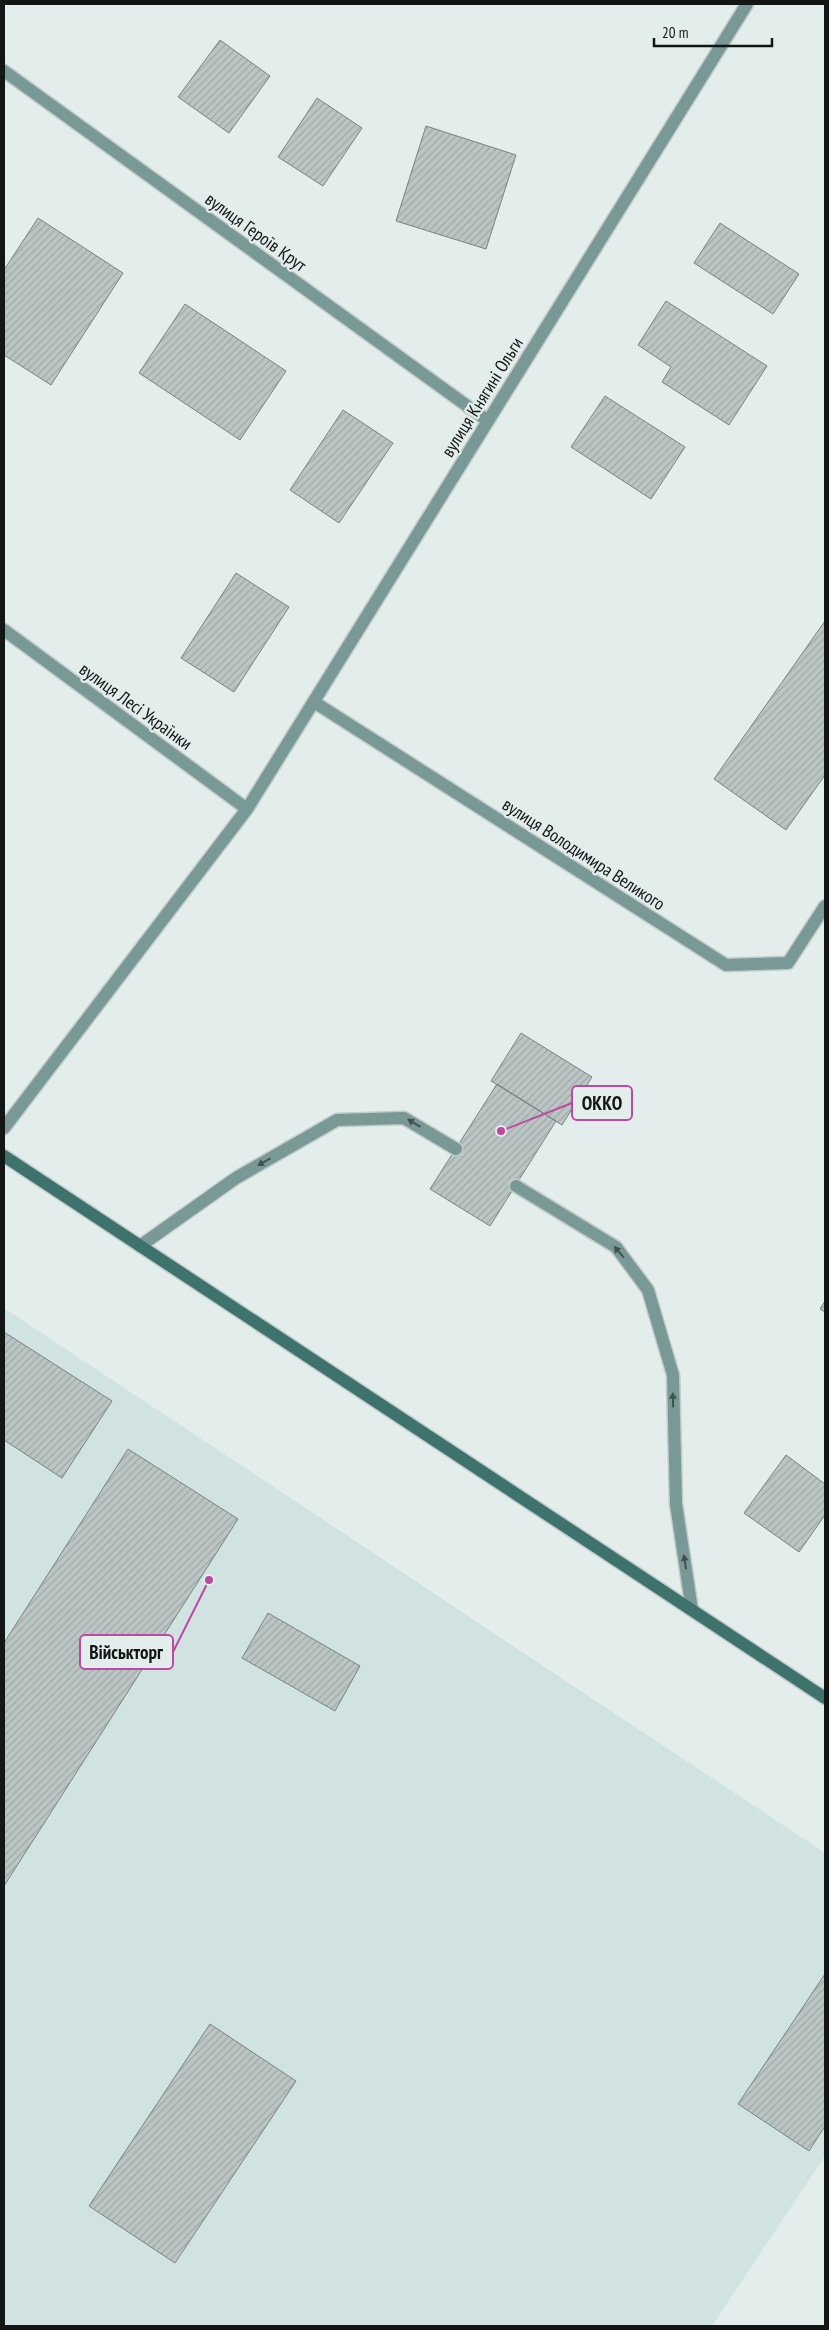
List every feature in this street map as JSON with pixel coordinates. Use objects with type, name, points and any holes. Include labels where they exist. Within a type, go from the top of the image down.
[{"type":"main road","points":[[4,1156],[825,1698]]},
{"type":"street","name":"вулиця Княгині Ольги","points":[[4,1128],[247,809],[747,4]]},
{"type":"street","name":"вулиця Героїв Крут","points":[[4,71],[488,421]]},
{"type":"street","name":"вулиця Лесі Українки","points":[[4,630],[247,809]]},
{"type":"street","name":"вулиця Володимира Великого","points":[[314,702],[726,965],[788,963],[825,906]]},
{"type":"street","points":[[140,1246],[236,1178],[337,1120],[404,1118],[456,1149]]},
{"type":"street","points":[[516,1186],[616,1247],[648,1290],[673,1375],[676,1504],[692,1610]]},
{"type":"shaded area","points":[[4,1308],[825,1853],[825,2156],[712,2326],[4,2326]]},
{"type":"building","points":[[220,40],[270,76],[229,133],[178,97]]},
{"type":"building","points":[[317,98],[362,128],[323,186],[278,157]]},
{"type":"building","points":[[426,126],[516,155],[486,249],[396,221]]},
{"type":"building","points":[[38,218],[123,273],[51,385],[4,355],[4,270]]},
{"type":"building","points":[[720,223],[799,274],[773,314],[694,263]]},
{"type":"building","points":[[666,301],[767,366],[729,425],[662,382],[671,367],[638,345]]},
{"type":"building","points":[[185,304],[286,371],[240,440],[139,373]]},
{"type":"building","points":[[605,396],[685,447],[651,499],[571,447]]},
{"type":"building","points":[[343,410],[393,443],[339,523],[290,490]]},
{"type":"building","points":[[236,573],[289,607],[234,692],[181,658]]},
{"type":"building","points":[[825,621],[825,775],[786,830],[714,779]]},
{"type":"building","points":[[521,1033],[592,1077],[562,1125],[491,1081]]},
{"type":"building","points":[[497,1084],[556,1121],[490,1226],[430,1189]]},
{"type":"building","points":[[825,1301],[825,1312],[820,1309]]},
{"type":"building","points":[[4,1332],[112,1401],[62,1478],[4,1440]]},
{"type":"building","points":[[128,1449],[238,1519],[4,1886],[4,1643]]},
{"type":"building","points":[[786,1455],[825,1484],[825,1515],[799,1552],[744,1513]]},
{"type":"building","points":[[268,1613],[360,1666],[335,1711],[242,1658]]},
{"type":"building","points":[[825,1974],[825,2126],[809,2151],[738,2104]]},
{"type":"building","points":[[210,2024],[296,2081],[175,2263],[89,2206]]},
{"type":"place","name":"ОККО","points":[[501,1131]]},
{"type":"place","name":"Військторг","points":[[209,1580]]}]
